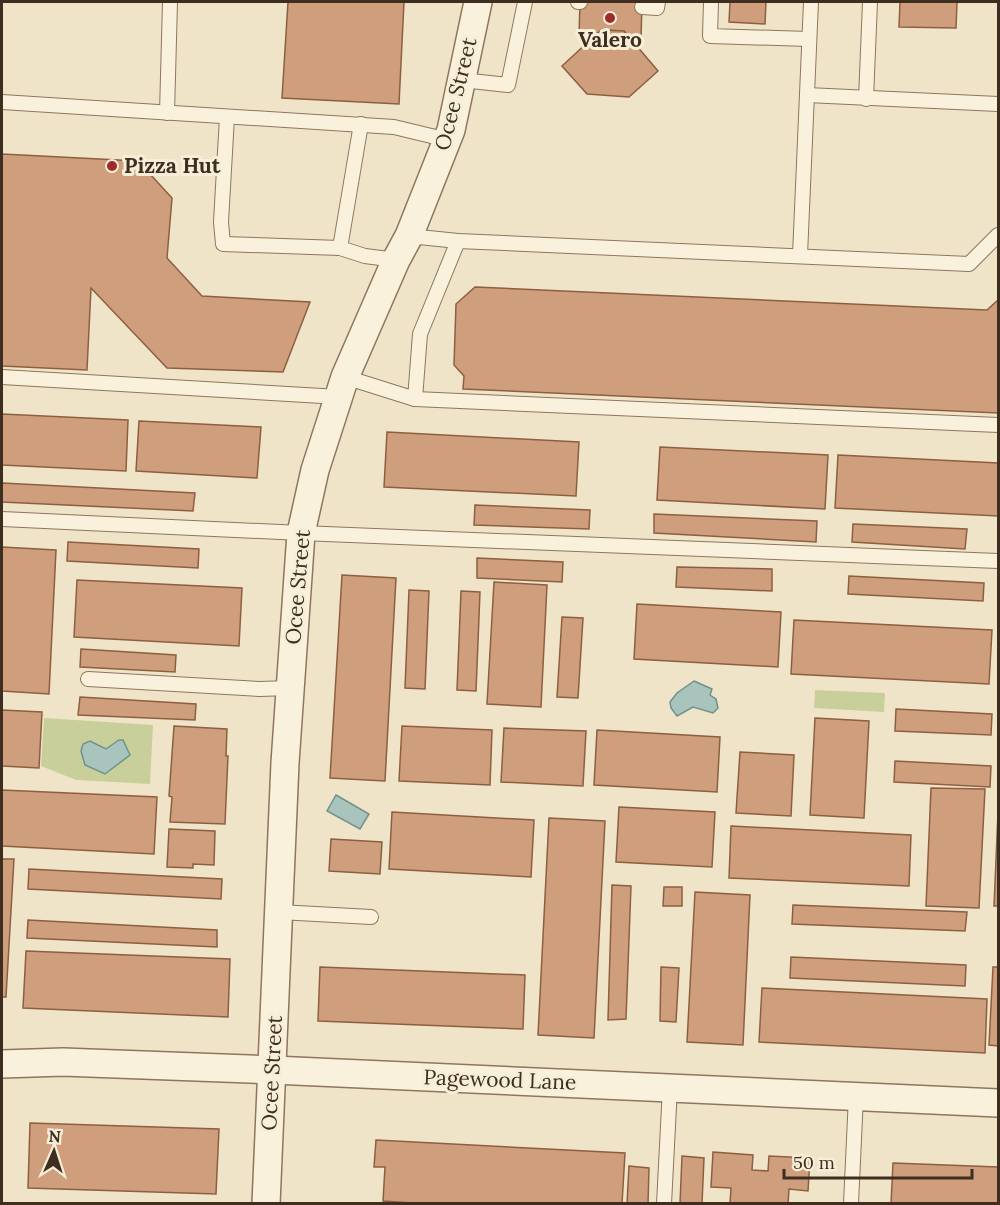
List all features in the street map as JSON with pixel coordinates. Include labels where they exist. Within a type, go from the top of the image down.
[{"type":"street","name":"Ocee Street","points":[[266,1203],[285,763],[301,533],[315,470],[342,387],[396,260],[409,236],[448,140],[478,2]]},
{"type":"street","name":"Pagewood Lane","points":[[2,1064],[63,1062],[273,1070],[999,1103]]},
{"type":"lane","points":[[167,113],[170,2]]},
{"type":"lane","points":[[462,80],[508,85],[525,2]]},
{"type":"lane","points":[[642,7],[657,8],[658,2]]},
{"type":"lane","points":[[711,2],[710,36],[809,39]]},
{"type":"lane","points":[[800,255],[811,2]]},
{"type":"lane","points":[[866,99],[870,2]]},
{"type":"lane","points":[[807,95],[999,104]]},
{"type":"lane","points":[[2,102],[361,124],[394,127],[448,140]]},
{"type":"lane","points":[[227,117],[221,222],[223,244],[340,248],[365,256],[396,260]]},
{"type":"lane","points":[[340,248],[361,124]]},
{"type":"lane","points":[[409,236],[458,241],[969,264],[999,235]]},
{"type":"lane","points":[[415,399],[420,334],[458,241]]},
{"type":"lane","points":[[2,377],[342,387],[415,399],[999,425]]},
{"type":"lane","points":[[2,519],[999,561]]},
{"type":"lane","points":[[88,679],[290,688]]},
{"type":"lane","points":[[279,912],[370,917]]},
{"type":"lane","points":[[664,1203],[670,1087]]},
{"type":"lane","points":[[851,1203],[856,1096]]},
{"type":"green space","points":[[815,690],[885,693],[884,712],[814,708]]},
{"type":"green space","points":[[44,718],[153,725],[150,784],[76,780],[41,766]]},
{"type":"water","points":[[694,681],[712,689],[710,695],[716,699],[718,708],[713,713],[693,707],[677,716],[670,702],[677,693]]},
{"type":"water","points":[[119,740],[123,740],[130,755],[105,774],[85,765],[81,751],[83,744],[90,741],[106,749]]},
{"type":"water","points":[[336,795],[369,814],[360,829],[327,811]]},
{"type":"building","points":[[288,2],[404,2],[399,104],[282,98]]},
{"type":"building","name":"Valero","points":[[580,2],[642,2],[641,39],[634,44],[624,31],[601,30],[586,44],[579,36]]},
{"type":"building","points":[[730,2],[766,2],[765,24],[729,22]]},
{"type":"building","points":[[900,2],[957,2],[956,28],[899,27]]},
{"type":"building","points":[[601,30],[624,31],[658,71],[629,97],[587,94],[562,66]]},
{"type":"building","points":[[2,154],[138,161],[172,198],[167,258],[202,296],[310,302],[283,372],[167,368],[91,288],[87,370],[2,366]]},
{"type":"building","points":[[475,287],[987,310],[998,300],[998,413],[463,389],[464,376],[454,365],[456,304]]},
{"type":"building","points":[[2,414],[128,420],[126,471],[2,465]]},
{"type":"building","points":[[139,421],[261,427],[257,478],[136,471]]},
{"type":"building","points":[[387,432],[579,442],[576,496],[384,487]]},
{"type":"building","points":[[660,447],[828,455],[825,509],[657,500]]},
{"type":"building","points":[[838,455],[998,463],[998,516],[835,508]]},
{"type":"building","points":[[2,483],[195,493],[193,511],[2,502]]},
{"type":"building","points":[[475,505],[590,510],[589,529],[474,525]]},
{"type":"building","points":[[654,514],[817,521],[816,542],[654,533]]},
{"type":"building","points":[[853,524],[967,529],[965,549],[852,542]]},
{"type":"building","points":[[68,542],[199,549],[198,568],[67,561]]},
{"type":"building","points":[[2,547],[56,550],[49,694],[2,691]]},
{"type":"building","points":[[477,558],[563,562],[562,582],[477,578]]},
{"type":"building","points":[[677,567],[772,569],[772,591],[676,587]]},
{"type":"building","points":[[342,575],[396,578],[385,781],[330,778]]},
{"type":"building","points":[[849,576],[984,583],[983,601],[848,594]]},
{"type":"building","points":[[77,580],[242,588],[239,646],[74,637]]},
{"type":"building","points":[[494,582],[547,585],[541,707],[487,704]]},
{"type":"building","points":[[409,590],[429,591],[425,689],[405,688]]},
{"type":"building","points":[[461,591],[480,592],[476,691],[457,690]]},
{"type":"building","points":[[637,604],[781,612],[778,667],[634,659]]},
{"type":"building","points":[[562,617],[583,618],[578,698],[557,697]]},
{"type":"building","points":[[794,620],[992,630],[989,684],[791,674]]},
{"type":"building","points":[[81,649],[176,655],[175,672],[80,667]]},
{"type":"building","points":[[80,697],[196,704],[195,720],[78,715]]},
{"type":"building","points":[[896,709],[992,714],[991,735],[895,731]]},
{"type":"building","points":[[2,710],[42,712],[39,768],[2,766]]},
{"type":"building","points":[[815,718],[869,721],[864,818],[810,815]]},
{"type":"building","points":[[174,726],[227,729],[225,824],[170,822],[172,797],[169,796]]},
{"type":"building","points":[[402,726],[492,730],[490,785],[399,781]]},
{"type":"building","points":[[504,728],[586,731],[583,786],[501,782]]},
{"type":"building","points":[[597,730],[720,737],[717,792],[594,785]]},
{"type":"building","points":[[740,752],[794,755],[791,816],[736,813]]},
{"type":"building","points":[[895,761],[991,766],[990,787],[894,782]]},
{"type":"building","points":[[931,788],[985,789],[979,908],[926,906]]},
{"type":"building","points":[[2,790],[157,797],[154,854],[2,846]]},
{"type":"building","points":[[619,807],[715,812],[712,867],[616,862]]},
{"type":"building","points":[[392,812],[534,820],[531,877],[389,869]]},
{"type":"building","points":[[998,813],[998,906],[994,906]]},
{"type":"building","points":[[549,818],[605,821],[594,1038],[538,1035]]},
{"type":"building","points":[[731,826],[911,835],[909,886],[729,878]]},
{"type":"building","points":[[169,829],[215,831],[214,865],[193,864],[193,868],[167,867]]},
{"type":"building","points":[[331,839],[382,842],[380,874],[329,871]]},
{"type":"building","points":[[2,859],[14,859],[6,997],[2,997]]},
{"type":"building","points":[[29,869],[222,879],[221,899],[28,889]]},
{"type":"building","points":[[612,885],[631,886],[626,1019],[608,1020]]},
{"type":"building","points":[[664,887],[682,887],[682,906],[663,906]]},
{"type":"building","points":[[695,892],[750,895],[743,1045],[687,1042]]},
{"type":"building","points":[[793,905],[967,912],[965,931],[792,924]]},
{"type":"building","points":[[28,920],[217,930],[217,947],[27,938]]},
{"type":"building","points":[[26,951],[230,959],[228,1017],[23,1008]]},
{"type":"building","points":[[791,957],[966,965],[965,986],[790,978]]},
{"type":"building","points":[[320,967],[525,975],[523,1029],[318,1021]]},
{"type":"building","points":[[661,967],[679,968],[676,1022],[660,1021]]},
{"type":"building","points":[[993,967],[998,967],[998,1046],[989,1045]]},
{"type":"building","points":[[762,988],[987,999],[985,1053],[759,1042]]},
{"type":"building","points":[[30,1123],[219,1129],[216,1194],[28,1188]]},
{"type":"building","points":[[376,1140],[625,1153],[622,1204],[427,1204],[383,1201],[385,1167],[374,1167]]},
{"type":"building","points":[[713,1152],[753,1155],[752,1170],[768,1171],[769,1156],[810,1158],[808,1191],[789,1189],[788,1204],[730,1204],[731,1188],[711,1187]]},
{"type":"building","points":[[682,1156],[704,1158],[702,1204],[680,1204]]},
{"type":"building","points":[[893,1163],[998,1167],[998,1204],[891,1204]]},
{"type":"building","points":[[629,1166],[649,1168],[648,1204],[627,1204]]},
{"type":"place","name":"Valero","points":[[610,18]]},
{"type":"place","name":"Pizza Hut","points":[[112,166]]}]
